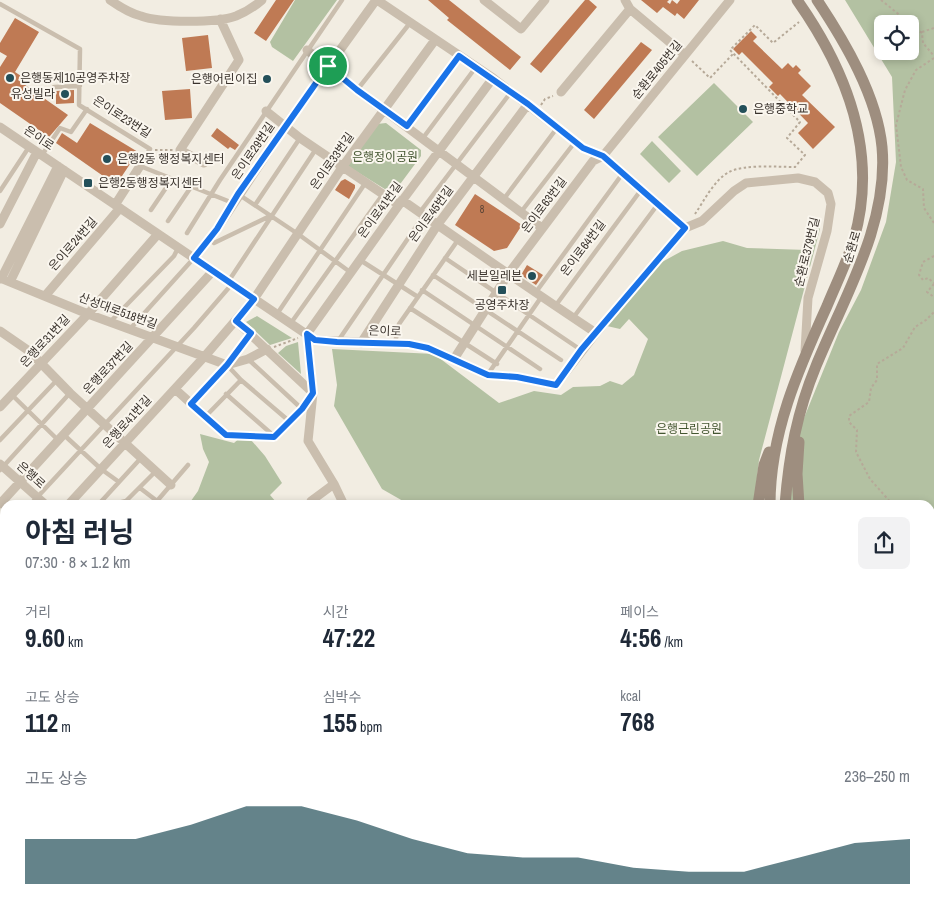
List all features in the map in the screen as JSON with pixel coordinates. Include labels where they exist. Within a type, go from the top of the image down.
[{"type":"main road","name":"순환로","points":[[770,500],[773,455],[780,424],[804,357],[854,239],[859,216],[863,164],[860,138],[852,104],[829,52],[808,15],[797,0]]},
{"type":"main road","name":"순환로","points":[[785,500],[789,458],[806,394],[816,365],[856,280],[877,205],[883,163],[874,107],[845,43],[817,0]]},
{"type":"main road","points":[[800,500],[797,456],[806,394]]},
{"type":"main road","points":[[759,500],[764,465],[780,424]]},
{"type":"street","points":[[110,0],[122,9],[142,17],[160,20],[235,17],[253,8],[262,0]]},
{"type":"street","points":[[376,0],[492,78],[583,148],[603,156],[685,228],[581,350],[556,385],[517,377],[488,375]]},
{"type":"street","name":"은이로29번길","points":[[194,258],[376,0]]},
{"type":"street","points":[[484,0],[521,29],[544,0]]},
{"type":"street","points":[[625,0],[630,9],[685,55]]},
{"type":"street","name":"순환로405번길","points":[[603,156],[730,0]]},
{"type":"street","points":[[561,92],[630,9]]},
{"type":"street","points":[[204,164],[180,150],[239,60],[220,19]]},
{"type":"street","name":"은이로33번길","points":[[254,299],[343,166],[434,40]]},
{"type":"street","points":[[307,50],[357,90],[424,138],[542,228]]},
{"type":"street","name":"은이로41번길","points":[[307,334],[400,202],[440,151],[492,78]]},
{"type":"street","name":"은이로45번길","points":[[361,343],[397,284],[438,224],[528,104]]},
{"type":"street","points":[[266,111],[300,138],[383,194],[438,224],[539,295],[596,332]]},
{"type":"street","name":"은이로","points":[[0,127],[158,234],[176,252],[194,258],[315,340],[395,344],[428,348],[488,375]]},
{"type":"street","points":[[0,224],[36,151]]},
{"type":"street","name":"은이로63번길","points":[[454,359],[509,273],[542,228],[593,161],[603,156]]},
{"type":"street","name":"은이로23번길","points":[[117,206],[140,166]]},
{"type":"street","points":[[4,280],[61,168]]},
{"type":"street","name":"순환로379번길","points":[[685,228],[702,221],[734,191],[746,183],[798,178],[815,182],[828,193],[831,204],[827,231],[808,298],[804,357]]},
{"type":"street","name":"은이로24번길","points":[[44,296],[117,206]]},
{"type":"street","points":[[88,314],[158,234]]},
{"type":"street","name":"은행로37번길","points":[[4,500],[213,271]]},
{"type":"street","name":"산성대로518번길","points":[[4,280],[88,314],[227,365]]},
{"type":"street","points":[[205,356],[254,299]]},
{"type":"street","name":"은행로31번길","points":[[0,407],[88,314]]},
{"type":"street","points":[[236,321],[313,393]]},
{"type":"street","points":[[0,331],[29,351],[40,365],[171,485]]},
{"type":"street","points":[[307,334],[313,393],[308,441],[342,500]]},
{"type":"street","points":[[227,365],[248,359],[267,349]]},
{"type":"street","name":"은행로41번길","points":[[73,500],[205,356]]},
{"type":"street","points":[[175,389],[226,435],[274,437],[302,409],[313,393]]},
{"type":"street","name":"은행로","points":[[1,467],[40,500]]},
{"type":"street","points":[[312,500],[334,484]]},
{"type":"lane","points":[[187,233],[210,194],[342,0]]},
{"type":"lane","name":"은이로23번길","points":[[0,4],[80,49],[79,104],[150,150],[140,166]]},
{"type":"lane","points":[[357,90],[410,22]]},
{"type":"lane","points":[[407,126],[459,56]]},
{"type":"lane","points":[[424,138],[476,67]]},
{"type":"lane","points":[[54,87],[80,86]]},
{"type":"lane","points":[[337,342],[456,163],[511,92]]},
{"type":"lane","points":[[0,190],[60,128],[71,132],[87,109]]},
{"type":"lane","points":[[503,200],[558,127]]},
{"type":"lane","points":[[255,206],[300,138]]},
{"type":"lane","name":"은이로63번길","points":[[521,212],[575,141]]},
{"type":"lane","points":[[34,500],[230,283],[271,216],[316,149]]},
{"type":"lane","points":[[140,166],[233,203]]},
{"type":"lane","points":[[488,375],[508,347],[539,295],[623,173]]},
{"type":"lane","points":[[151,210],[172,179]]},
{"type":"lane","points":[[277,314],[366,182]]},
{"type":"lane","points":[[168,221],[191,187]]},
{"type":"lane","name":"은이로64번길","points":[[556,305],[642,189]]},
{"type":"lane","name":"은이로29번길","points":[[238,194],[350,272]]},
{"type":"lane","points":[[290,323],[336,262],[383,194]]},
{"type":"lane","points":[[573,318],[658,203]]},
{"type":"lane","points":[[209,239],[214,243],[271,216]]},
{"type":"lane","points":[[395,344],[400,324],[459,239]]},
{"type":"lane","points":[[110,322],[176,252]]},
{"type":"lane","points":[[130,329],[194,258]]},
{"type":"lane","points":[[445,258],[581,350]]},
{"type":"lane","points":[[359,260],[418,297]]},
{"type":"lane","points":[[433,275],[561,360]]},
{"type":"lane","points":[[422,290],[540,369]]},
{"type":"lane","points":[[410,308],[497,364]]},
{"type":"lane","points":[[191,404],[227,365],[251,333]]},
{"type":"lane","points":[[248,359],[302,409]]},
{"type":"lane","name":"산성대로518번길","points":[[227,365],[241,380],[290,422]]},
{"type":"lane","points":[[0,440],[57,380]]},
{"type":"lane","points":[[205,417],[241,380]]},
{"type":"lane","points":[[1,467],[70,393]]},
{"type":"lane","points":[[226,394],[274,437]]},
{"type":"lane","points":[[12,395],[43,424],[80,450],[101,470],[119,482]]},
{"type":"lane","points":[[103,500],[142,457]]},
{"type":"lane","points":[[158,500],[188,465]]},
{"type":"lane","points":[[127,500],[156,471]]},
{"type":"lane","points":[[140,488],[156,500]]},
{"type":"path","points":[[882,0],[922,33],[923,43],[934,57],[916,70],[905,90],[902,109],[896,125],[901,168],[907,180],[923,189],[924,208],[934,224]]},
{"type":"path","points":[[685,228],[711,190],[728,172],[749,168],[794,167],[805,155],[786,138],[800,122],[730,50],[755,25],[773,43],[808,15]]},
{"type":"path","points":[[922,33],[934,28]]},
{"type":"path","points":[[697,66],[710,78],[733,54]]},
{"type":"path","points":[[150,150],[180,150]]},
{"type":"path","points":[[934,256],[923,262],[919,275],[923,280],[928,278],[934,283],[927,292],[934,297]]},
{"type":"path","points":[[889,500],[870,479],[856,452],[857,430],[849,422],[849,416],[869,402],[871,388],[877,380],[877,364],[903,348],[914,327],[926,320],[934,312]]},
{"type":"path","points":[[267,349],[307,334]]},
{"type":"green space","points":[[295,0],[337,0],[293,61],[272,47],[270,42]]},
{"type":"green space","points":[[845,0],[934,0],[934,500],[785,500],[784,467],[839,332],[861,290],[886,222],[896,162],[892,77],[882,60],[919,60],[919,15],[874,15],[874,48]]},
{"type":"green space","points":[[714,83],[753,122],[697,176],[658,137]]},
{"type":"green space","name":"은행정이공원","points":[[386,123],[421,150],[421,156],[395,191],[388,191],[346,165],[377,124]]},
{"type":"green space","points":[[652,141],[681,171],[669,183],[640,154]]},
{"type":"green space","name":"은행근린공원","points":[[814,217],[820,229],[759,460],[755,500],[401,500],[382,489],[334,406],[337,385],[332,349],[434,354],[499,403],[534,391],[561,395],[573,387],[600,386],[610,381],[622,385],[634,375],[648,339],[629,319],[620,329],[607,326],[651,272],[662,262],[682,251],[723,241],[747,248],[807,250],[812,240]]},
{"type":"green space","points":[[257,316],[292,338],[270,345],[246,322]]},
{"type":"green space","points":[[298,342],[301,374],[278,353],[286,346]]},
{"type":"green space","points":[[245,433],[265,456],[282,483],[270,495],[274,500],[192,500],[198,491],[209,462],[203,449],[200,434],[234,443]]},
{"type":"building","points":[[276,0],[294,0],[266,41],[254,33]]},
{"type":"building","points":[[428,0],[449,0],[521,57],[510,70],[447,20],[449,18]]},
{"type":"building","points":[[585,0],[589,0],[597,7],[541,73],[530,64]]},
{"type":"building","points":[[641,0],[669,0],[667,2],[670,4],[672,0],[677,4],[680,0],[699,0],[684,19],[677,13],[675,16],[663,7],[657,13]]},
{"type":"building","name":"은행동제10공영주차장","points":[[15,18],[39,32],[15,72],[21,76],[18,80],[68,115],[49,137],[0,103],[0,67],[7,56],[0,52],[0,43]]},
{"type":"building","points":[[751,31],[757,37],[753,41],[782,69],[788,63],[793,68],[796,65],[801,70],[798,73],[811,86],[802,95],[835,127],[813,149],[798,133],[808,123],[780,94],[778,96],[769,87],[773,83],[742,52],[739,55],[733,49]]},
{"type":"building","points":[[208,35],[212,68],[186,71],[182,38]]},
{"type":"building","points":[[641,42],[652,50],[594,119],[584,110]]},
{"type":"building","points":[[190,89],[192,118],[165,120],[162,91]]},
{"type":"building","name":"유성빌라","points":[[74,90],[74,103],[56,104],[56,91]]},
{"type":"building","name":"은행2동 행정복지센터","points":[[90,123],[138,152],[116,185],[56,143],[62,133],[77,143]]},
{"type":"building","points":[[217,128],[239,145],[235,150],[230,147],[228,149],[211,136]]},
{"type":"building","points":[[345,179],[355,185],[349,199],[335,190],[341,181]]},
{"type":"building","points":[[475,194],[522,225],[507,248],[494,251],[455,225]]},
{"type":"building","name":"세븐일레븐","points":[[527,265],[543,275],[536,285],[521,275]]},
{"type":"place","name":"은행동제10공영주차장","points":[[10,78]]},
{"type":"place","name":"은행어린이집","points":[[267,79]]},
{"type":"place","name":"유성빌라","points":[[65,94]]},
{"type":"place","name":"은행중학교","points":[[743,109]]},
{"type":"place","name":"은행2동 행정복지센터","points":[[107,159]]},
{"type":"place","name":"은행2동행정복지센터","points":[[88,183]]},
{"type":"place","name":"세븐일레븐","points":[[532,276]]},
{"type":"place","name":"공영주차장","points":[[502,290]]},
{"type":"route","points":[[459,56],[528,104],[583,148],[603,156],[685,228],[581,350],[556,385],[517,377],[488,375],[428,348],[409,344],[315,340],[307,334],[313,393],[302,409],[274,437],[226,435],[191,404],[227,365],[251,333],[236,321],[254,299],[194,258],[217,229],[238,194],[264,160],[286,125],[328,66],[357,90],[407,126],[459,56]]}]
